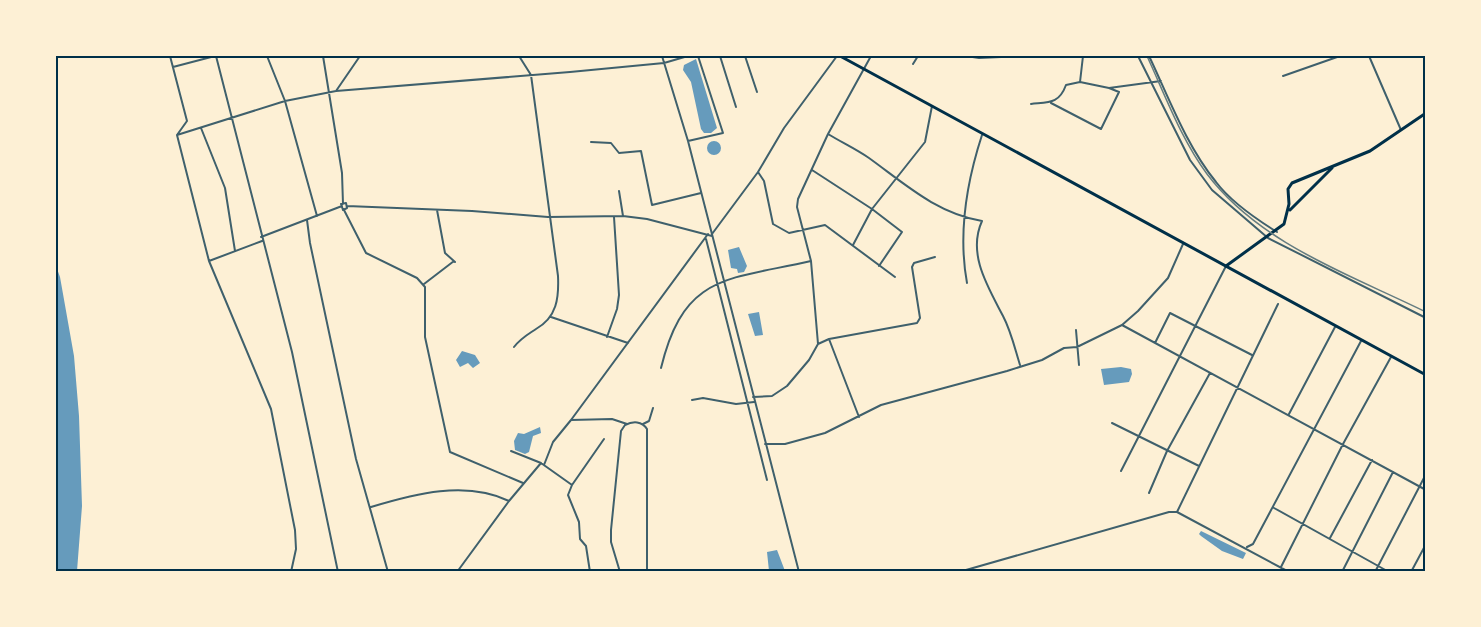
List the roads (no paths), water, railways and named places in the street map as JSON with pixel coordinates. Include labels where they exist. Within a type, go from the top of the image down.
[{"type":"main road","points":[[838,56],[1425,375]]},
{"type":"main road","points":[[1226,266],[1277,232],[1287,220],[1287,193],[1290,186],[1370,152],[1425,113]]},
{"type":"main road","points":[[1288,211],[1333,168]]},
{"type":"street","points":[[170,56],[186,121],[177,135],[209,261],[271,409],[295,530],[296,549],[291,572]]},
{"type":"street","points":[[173,67],[216,56],[234,118],[262,239],[292,352],[338,572]]},
{"type":"street","points":[[267,56],[285,101],[317,216]]},
{"type":"street","points":[[323,56],[342,173],[344,206],[366,253],[424,284]]},
{"type":"street","points":[[336,91],[360,56]]},
{"type":"street","points":[[514,347],[521,338],[546,323],[559,302],[558,276],[548,217],[531,75],[519,56]]},
{"type":"street","points":[[662,56],[688,141],[799,572]]},
{"type":"street","points":[[177,135],[285,101],[336,91],[664,63],[688,56]]},
{"type":"street","points":[[688,141],[723,133],[698,56]]},
{"type":"street","points":[[720,56],[736,107]]},
{"type":"street","points":[[745,56],[757,92]]},
{"type":"street","points":[[457,572],[508,501],[543,464],[553,442],[705,238],[711,235],[758,172],[784,128],[838,56]]},
{"type":"street","points":[[818,344],[811,261],[797,207],[811,169],[828,134],[871,56]]},
{"type":"street","points":[[913,64],[918,56]]},
{"type":"street","points":[[966,56],[979,58],[1026,56]]},
{"type":"street","points":[[1080,82],[1083,56]]},
{"type":"street","points":[[1138,56],[1190,160],[1212,190],[1268,238],[1425,318]]},
{"type":"street","points":[[1149,56],[1193,149],[1215,182],[1250,213],[1277,232]]},
{"type":"street","points":[[1283,76],[1340,56]]},
{"type":"street","points":[[1369,56],[1401,131]]},
{"type":"street","points":[[1109,88],[1161,81]]},
{"type":"street","points":[[1032,104],[1051,103],[1061,97],[1066,85],[1080,82],[1119,92],[1101,129],[1051,103]]},
{"type":"street","points":[[853,245],[872,209],[925,142],[932,106]]},
{"type":"street","points":[[201,128],[225,188],[236,251]]},
{"type":"street","points":[[828,134],[867,156],[934,205],[965,218],[982,221],[976,241],[981,270],[1004,317],[1020,365]]},
{"type":"street","points":[[967,283],[962,251],[965,218],[976,154],[982,135]]},
{"type":"street","points":[[591,142],[611,143],[619,153],[641,151],[652,205],[701,193]]},
{"type":"street","points":[[811,169],[872,209],[902,232],[879,266]]},
{"type":"street","points":[[758,172],[764,181],[773,224],[789,233],[825,225],[896,277]]},
{"type":"street","points":[[619,191],[623,216]]},
{"type":"street","points":[[209,261],[344,206],[548,217],[623,216],[647,219],[711,235]]},
{"type":"street","points":[[424,284],[454,261],[445,253],[436,210]]},
{"type":"street","points":[[608,337],[619,295],[614,217]]},
{"type":"street","points":[[307,220],[352,441],[388,572]]},
{"type":"street","points":[[705,238],[715,284],[740,366],[747,403],[768,480]]},
{"type":"street","points":[[765,444],[775,445],[800,441],[825,433],[881,405],[1007,371],[1020,365],[1042,360],[1064,348],[1077,347],[1122,325],[1168,278],[1184,242]]},
{"type":"street","points":[[753,397],[772,396],[787,386],[809,360],[818,344],[828,339],[918,323],[920,318],[912,267],[914,263],[935,257]]},
{"type":"street","points":[[661,368],[668,338],[676,322],[699,292],[723,281],[811,261]]},
{"type":"street","points":[[1121,471],[1226,266]]},
{"type":"street","points":[[424,284],[425,337],[447,448],[450,452],[523,483]]},
{"type":"street","points":[[1177,512],[1278,304]]},
{"type":"street","points":[[1155,344],[1170,313],[1252,355]]},
{"type":"street","points":[[550,317],[628,343]]},
{"type":"street","points":[[1122,325],[1425,489]]},
{"type":"street","points":[[1288,415],[1335,327]]},
{"type":"street","points":[[1076,330],[1079,365]]},
{"type":"street","points":[[828,339],[859,417]]},
{"type":"street","points":[[1244,547],[1253,544],[1362,340]]},
{"type":"street","points":[[1281,567],[1343,444],[1392,356]]},
{"type":"street","points":[[1149,493],[1167,451],[1209,373]]},
{"type":"street","points":[[692,400],[703,398],[736,404],[755,402]]},
{"type":"street","points":[[571,420],[612,419],[643,424],[649,421],[653,408]]},
{"type":"street","points":[[620,572],[611,542],[611,530],[621,431],[627,423]]},
{"type":"street","points":[[1112,423],[1199,466]]},
{"type":"street","points":[[643,424],[647,429],[647,572]]},
{"type":"street","points":[[590,572],[586,546],[580,539],[577,514],[569,498],[572,485],[604,439]]},
{"type":"street","points":[[511,451],[543,464],[572,485]]},
{"type":"street","points":[[1330,538],[1372,460]]},
{"type":"street","points":[[1342,572],[1393,472]]},
{"type":"street","points":[[1375,572],[1425,474]]},
{"type":"street","points":[[371,507],[436,492],[468,490],[491,494],[508,501]]},
{"type":"street","points":[[1273,507],[1389,572]]},
{"type":"street","points":[[959,572],[1134,520],[1177,512],[1289,572]]},
{"type":"street","points":[[1411,572],[1425,544]]},
{"type":"water","points":[[696,59],[717,128],[711,133],[704,133],[701,129],[691,82],[683,70],[684,65]]},
{"type":"water","points":[[711,141],[717,141],[721,148],[717,155],[711,155],[707,151],[707,145]]},
{"type":"water","points":[[739,247],[747,266],[744,272],[738,273],[737,269],[731,268],[728,250]]},
{"type":"water","points":[[56,266],[74,356],[79,416],[82,506],[77,571],[56,571]]},
{"type":"water","points":[[759,312],[763,335],[755,336],[748,314]]},
{"type":"water","points":[[462,351],[475,355],[480,363],[473,368],[468,363],[460,367],[456,360]]},
{"type":"water","points":[[1121,367],[1131,369],[1129,382],[1104,385],[1101,369]]},
{"type":"water","points":[[540,427],[541,433],[533,436],[529,452],[525,454],[515,450],[514,441],[518,433],[524,434]]},
{"type":"water","points":[[1201,531],[1246,553],[1243,559],[1222,551],[1201,536],[1199,534]]},
{"type":"water","points":[[777,550],[785,571],[769,571],[767,552]]},
{"type":"railway","points":[[1147,56],[1189,146],[1207,174],[1228,198],[1253,220],[1308,255],[1426,312]]}]
